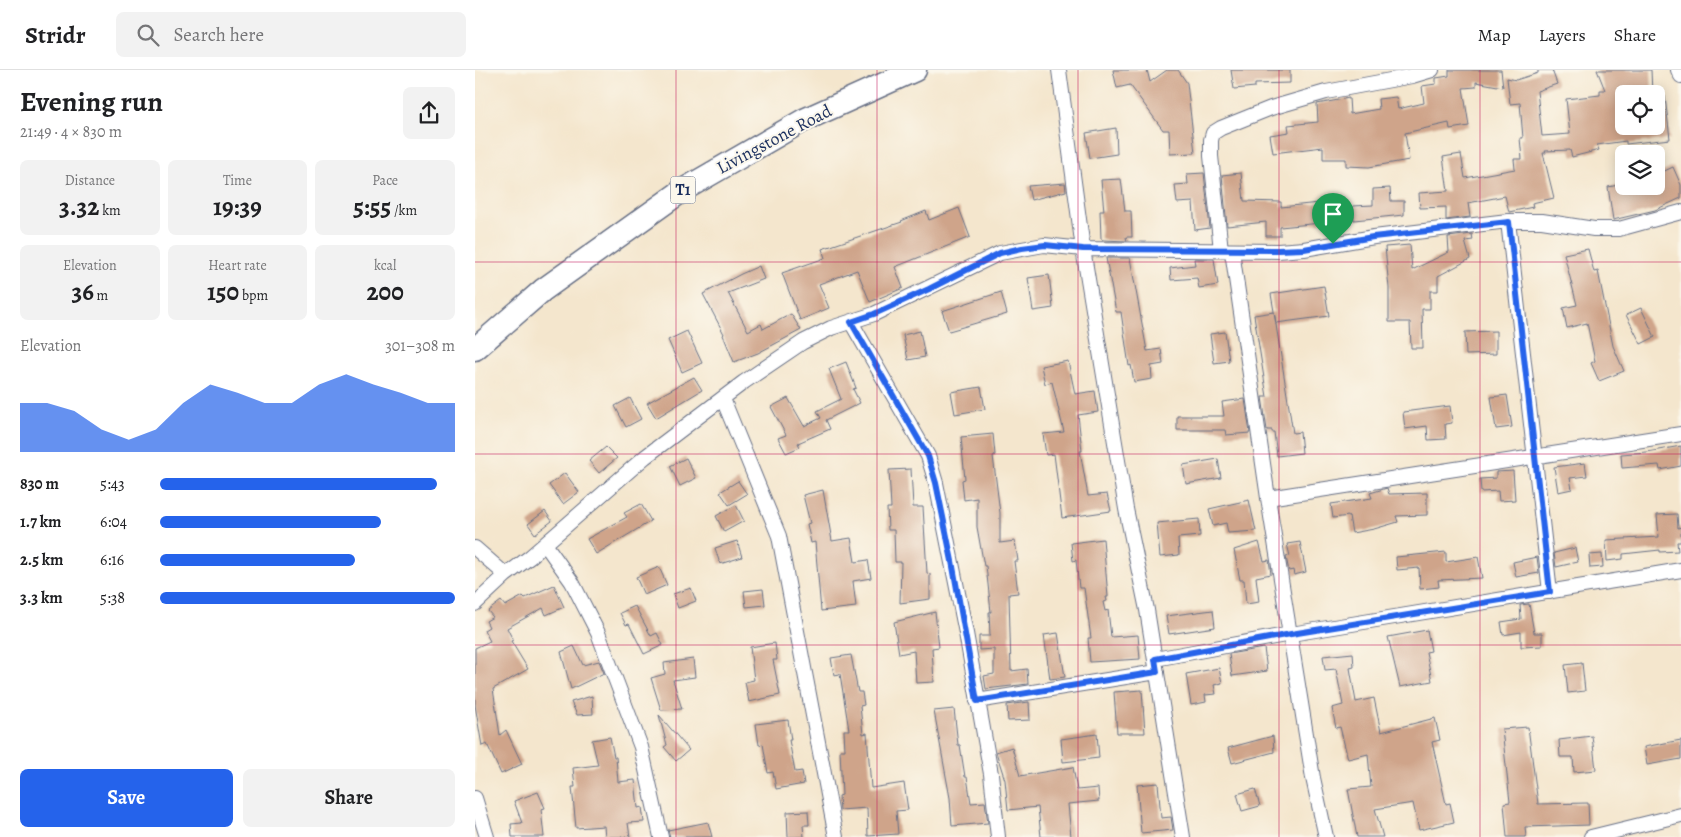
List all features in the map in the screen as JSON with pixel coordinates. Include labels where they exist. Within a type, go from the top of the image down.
[{"type":"highway","name":"Livingstone Road","points":[[475,349],[543,290],[683,190],[804,120],[915,70]]},
{"type":"street","points":[[1059,70],[1083,249],[1126,509],[1147,610],[1183,837]]},
{"type":"street","points":[[1326,837],[1313,778],[1291,634],[1226,250],[1211,156],[1211,140],[1213,133],[1221,128],[1271,108],[1325,92],[1412,76],[1432,70]]},
{"type":"street","points":[[1678,70],[1681,76]]},
{"type":"street","points":[[475,604],[506,575],[545,544],[645,456],[744,382],[803,342],[831,328],[874,314],[1000,253],[1045,245],[1083,249],[1304,249],[1373,237],[1509,222],[1542,221],[1594,229],[1619,229],[1681,212]]},
{"type":"street","points":[[1509,222],[1550,592]]},
{"type":"street","points":[[851,322],[928,456],[936,483],[991,774],[997,837]]},
{"type":"street","points":[[723,399],[779,536],[836,837]]},
{"type":"street","points":[[1268,498],[1681,434]]},
{"type":"street","points":[[545,544],[572,582],[598,633],[641,747],[661,837]]},
{"type":"street","points":[[475,548],[506,575]]},
{"type":"street","points":[[977,701],[1156,665],[1291,634],[1681,570]]},
{"type":"street","points":[[475,798],[478,816],[487,837]]},
{"type":"street","points":[[1591,837],[1681,815]]},
{"type":"building","points":[[1113,70],[1147,70],[1150,82],[1167,70],[1178,70],[1187,83],[1195,153],[1170,154],[1169,130],[1163,130],[1130,85],[1117,88]]},
{"type":"building","points":[[1231,70],[1290,70],[1290,83],[1255,84],[1255,87],[1234,89]]},
{"type":"building","points":[[1449,70],[1501,70],[1503,87],[1476,82],[1476,87],[1463,88],[1469,126],[1450,129],[1449,123],[1405,133],[1409,160],[1369,167],[1346,166],[1346,159],[1323,159],[1323,147],[1273,153],[1270,135],[1289,132],[1288,125],[1318,122],[1317,104],[1349,98],[1350,114],[1379,109],[1378,99],[1396,97],[1398,109],[1424,103],[1422,86],[1436,84],[1436,78],[1449,76]]},
{"type":"building","points":[[1538,70],[1552,70],[1557,84],[1537,91],[1542,136],[1570,134],[1566,99],[1600,95],[1600,90],[1605,90],[1597,70],[1651,70],[1652,85],[1615,85],[1615,135],[1665,135],[1665,96],[1670,139],[1626,144],[1626,141],[1597,145],[1599,150],[1572,157],[1570,150],[1545,151],[1546,153],[1543,153],[1554,198],[1532,203],[1533,207],[1509,212],[1505,196],[1468,203],[1470,217],[1446,220],[1446,207],[1420,208],[1419,193],[1448,191],[1443,157],[1461,154],[1465,178],[1515,169],[1514,159],[1522,159],[1520,138],[1523,138],[1520,103],[1510,104],[1507,78],[1516,80],[1538,73]]},
{"type":"building","points":[[1116,128],[1117,154],[1090,158],[1086,133]]},
{"type":"building","points":[[1673,167],[1681,185],[1681,198],[1655,210],[1613,220],[1608,187],[1615,186],[1615,195],[1665,195],[1665,171]]},
{"type":"building","points":[[1204,173],[1210,228],[1195,230],[1193,202],[1177,203],[1175,185],[1188,184],[1187,174]]},
{"type":"building","points":[[1241,173],[1244,201],[1281,202],[1281,207],[1319,203],[1321,223],[1280,227],[1280,236],[1266,236],[1266,222],[1227,226],[1222,175]]},
{"type":"building","points":[[1121,179],[1125,211],[1131,211],[1132,237],[1126,237],[1127,241],[1103,240],[1101,239],[1100,211],[1104,211],[1101,180]]},
{"type":"building","points":[[1065,183],[1066,191],[1031,200],[1028,186]]},
{"type":"building","points":[[1390,188],[1391,201],[1404,201],[1404,215],[1354,220],[1353,206],[1373,205],[1373,189]]},
{"type":"building","points":[[959,208],[970,237],[895,267],[903,288],[870,302],[857,270],[819,284],[829,308],[800,320],[782,273],[825,258],[822,249],[902,222],[926,211],[929,220]]},
{"type":"building","points":[[1472,234],[1473,240],[1465,241],[1470,259],[1438,276],[1438,291],[1430,291],[1430,309],[1422,309],[1423,348],[1411,348],[1410,322],[1389,322],[1389,288],[1385,247],[1410,245],[1412,270],[1449,252],[1448,237]]},
{"type":"building","points":[[1588,249],[1594,272],[1598,271],[1613,346],[1624,371],[1599,381],[1591,363],[1595,361],[1587,323],[1567,328],[1563,308],[1577,305],[1564,254]]},
{"type":"building","points":[[1106,258],[1130,258],[1147,351],[1161,349],[1163,364],[1151,366],[1152,379],[1134,382],[1131,365],[1129,366],[1121,312],[1116,312]]},
{"type":"building","points":[[1194,259],[1214,259],[1218,285],[1199,288],[1197,278],[1171,280],[1170,268],[1195,265]]},
{"type":"building","points":[[759,266],[764,279],[728,293],[748,331],[761,324],[763,329],[791,314],[801,330],[758,353],[734,362],[724,334],[703,294]]},
{"type":"building","points":[[1049,275],[1053,308],[1033,311],[1028,278]]},
{"type":"building","points":[[1324,286],[1329,316],[1276,323],[1271,294]]},
{"type":"building","points":[[1001,292],[1007,314],[949,331],[942,311]]},
{"type":"building","points":[[1641,308],[1655,337],[1641,344],[1626,315]]},
{"type":"building","points":[[1274,312],[1293,433],[1300,432],[1302,453],[1277,456],[1274,432],[1267,430],[1262,397],[1267,397],[1254,315]]},
{"type":"building","points":[[687,331],[702,363],[682,372],[668,340]]},
{"type":"building","points":[[920,331],[925,357],[908,360],[903,335]]},
{"type":"building","points":[[1496,331],[1496,354],[1466,355],[1465,332]]},
{"type":"building","points":[[1225,332],[1229,361],[1214,363],[1210,334]]},
{"type":"building","points":[[1068,361],[1075,394],[1095,391],[1098,412],[1078,415],[1082,451],[1080,451],[1088,496],[1107,494],[1111,511],[1062,518],[1054,454],[1046,455],[1043,434],[1064,432],[1052,382],[1045,384],[1041,366]]},
{"type":"building","points":[[846,362],[856,388],[853,389],[860,403],[826,420],[830,429],[798,443],[800,447],[786,453],[778,438],[786,435],[771,407],[788,398],[804,426],[821,418],[817,411],[841,399],[829,369]]},
{"type":"building","points":[[694,377],[702,390],[656,418],[647,403]]},
{"type":"building","points":[[981,387],[985,409],[955,414],[951,392]]},
{"type":"building","points":[[1507,395],[1512,427],[1496,429],[1491,397]]},
{"type":"building","points":[[630,398],[641,419],[626,427],[615,406]]},
{"type":"building","points":[[1245,399],[1250,433],[1226,435],[1225,430],[1177,430],[1177,416],[1224,416],[1222,402]]},
{"type":"building","points":[[1450,406],[1452,423],[1445,424],[1446,439],[1428,440],[1427,426],[1405,429],[1403,412]]},
{"type":"building","points":[[993,434],[995,455],[993,456],[1000,513],[1000,543],[1015,541],[1018,561],[1014,561],[1018,593],[1009,594],[1011,671],[1027,669],[1028,684],[986,689],[984,676],[994,674],[994,649],[979,650],[979,636],[990,636],[989,612],[991,612],[986,566],[984,566],[977,527],[977,498],[964,500],[962,480],[965,479],[961,437]]},
{"type":"building","points":[[1681,446],[1681,466],[1660,470],[1659,465],[1622,468],[1621,454]]},
{"type":"building","points":[[606,447],[617,458],[599,473],[589,461]]},
{"type":"building","points":[[686,458],[696,478],[680,486],[670,466]]},
{"type":"building","points":[[1218,459],[1221,478],[1186,484],[1183,465]]},
{"type":"building","points":[[1585,463],[1587,476],[1570,478],[1572,489],[1558,492],[1554,467]]},
{"type":"building","points":[[911,469],[913,507],[923,507],[927,573],[930,574],[930,599],[900,603],[901,562],[895,562],[894,530],[888,530],[887,508],[891,508],[889,470]]},
{"type":"building","points":[[1513,471],[1515,500],[1499,501],[1498,491],[1481,492],[1480,479],[1496,478],[1496,472]]},
{"type":"building","points":[[565,473],[579,492],[563,504],[549,485]]},
{"type":"building","points":[[738,481],[747,494],[729,505],[720,492]]},
{"type":"building","points":[[1387,488],[1389,494],[1427,493],[1427,515],[1396,516],[1398,522],[1352,533],[1349,516],[1333,518],[1331,504],[1372,498],[1370,493]]},
{"type":"building","points":[[823,490],[832,541],[851,538],[855,562],[868,560],[871,578],[853,581],[856,607],[821,611],[815,542],[811,543],[807,524],[810,523],[803,495]]},
{"type":"building","points":[[1249,500],[1256,531],[1228,533],[1226,523],[1213,526],[1209,509]]},
{"type":"building","points":[[641,504],[651,521],[596,554],[587,539],[627,517],[624,513]]},
{"type":"building","points":[[736,505],[744,521],[724,532],[716,516]]},
{"type":"building","points":[[545,511],[552,521],[535,534],[528,524]]},
{"type":"building","points":[[1677,514],[1678,528],[1681,527],[1681,542],[1677,542],[1678,551],[1660,552],[1660,550],[1623,554],[1623,559],[1607,561],[1606,540],[1659,537],[1657,515]]},
{"type":"building","points":[[1199,519],[1200,536],[1178,538],[1179,555],[1160,557],[1157,523]]},
{"type":"building","points":[[1103,539],[1108,597],[1106,597],[1107,601],[1103,602],[1105,611],[1108,610],[1111,637],[1138,635],[1140,659],[1090,662],[1088,638],[1091,638],[1084,588],[1079,588],[1076,560],[1073,561],[1071,543]]},
{"type":"building","points":[[737,541],[742,557],[720,564],[715,548]]},
{"type":"building","points":[[1259,542],[1264,561],[1269,560],[1271,574],[1256,577],[1259,602],[1246,604],[1244,580],[1240,580],[1234,550]]},
{"type":"building","points":[[1300,542],[1306,572],[1294,575],[1293,570],[1289,571],[1286,557],[1290,556],[1287,544]]},
{"type":"building","points":[[1575,548],[1578,562],[1556,567],[1554,553]]},
{"type":"building","points":[[1446,552],[1446,562],[1478,557],[1482,578],[1438,580],[1439,587],[1420,589],[1419,568],[1397,570],[1396,557]]},
{"type":"building","points":[[1602,554],[1603,567],[1590,568],[1589,555]]},
{"type":"building","points":[[1537,557],[1539,573],[1516,577],[1513,562]]},
{"type":"building","points":[[659,567],[667,585],[644,595],[636,577]]},
{"type":"building","points":[[554,585],[564,607],[546,615],[543,608],[507,628],[513,640],[511,641],[528,669],[493,689],[500,735],[506,730],[522,764],[501,774],[487,744],[482,746],[475,705],[475,648],[490,641],[484,630],[489,627],[486,621],[493,617],[488,611],[501,601],[505,606],[523,596],[525,598]]},
{"type":"building","points":[[691,588],[696,601],[678,608],[673,594]]},
{"type":"building","points":[[763,589],[765,605],[746,607],[744,591]]},
{"type":"building","points":[[1529,604],[1534,633],[1542,633],[1542,646],[1521,647],[1521,632],[1503,635],[1501,622],[1521,619],[1520,605]]},
{"type":"building","points":[[635,606],[651,636],[657,633],[663,645],[644,654],[629,624],[626,625],[620,613]]},
{"type":"building","points":[[1213,610],[1215,627],[1169,634],[1166,616]]},
{"type":"building","points":[[935,612],[939,647],[932,648],[934,682],[916,683],[914,651],[899,654],[894,622]]},
{"type":"building","points":[[1427,630],[1431,651],[1426,652],[1432,681],[1400,687],[1388,637]]},
{"type":"building","points":[[1058,633],[1065,677],[1050,679],[1044,635]]},
{"type":"building","points":[[775,643],[777,660],[773,660],[780,695],[749,702],[745,682],[754,680],[750,647]]},
{"type":"building","points":[[574,646],[583,665],[599,661],[604,673],[571,689],[561,652]]},
{"type":"building","points":[[1264,648],[1267,671],[1232,676],[1229,654]]},
{"type":"building","points":[[1353,653],[1354,667],[1350,668],[1356,702],[1374,698],[1381,732],[1435,718],[1440,740],[1432,742],[1446,804],[1450,803],[1454,822],[1419,830],[1413,803],[1375,809],[1383,837],[1357,837],[1348,789],[1371,787],[1368,754],[1348,759],[1340,727],[1336,728],[1332,708],[1343,705],[1336,669],[1325,670],[1323,656]]},
{"type":"building","points":[[851,655],[858,692],[862,692],[864,705],[860,706],[863,734],[867,733],[871,788],[904,783],[908,810],[896,811],[898,834],[868,836],[867,808],[840,810],[839,796],[842,795],[840,750],[845,750],[844,730],[849,730],[840,674],[834,675],[831,658]]},
{"type":"building","points":[[693,659],[695,677],[673,680],[682,709],[661,710],[651,678],[665,674],[664,663]]},
{"type":"building","points":[[1582,663],[1585,691],[1568,693],[1565,665]]},
{"type":"building","points":[[1219,668],[1222,683],[1214,685],[1216,694],[1205,695],[1206,702],[1191,705],[1186,674]]},
{"type":"building","points":[[1142,690],[1145,733],[1117,733],[1114,692]]},
{"type":"building","points":[[592,696],[593,714],[577,715],[571,702]]},
{"type":"building","points":[[1029,702],[1030,720],[1008,721],[1007,705]]},
{"type":"building","points":[[954,709],[958,745],[960,745],[971,803],[985,802],[988,823],[952,826],[950,798],[934,711]]},
{"type":"building","points":[[659,715],[689,750],[676,761],[664,747],[667,745]]},
{"type":"building","points":[[788,720],[791,740],[789,740],[795,772],[802,771],[804,784],[776,789],[773,772],[768,773],[763,744],[759,745],[756,724]]},
{"type":"building","points":[[1528,727],[1538,804],[1588,803],[1589,825],[1525,827],[1526,837],[1507,837],[1504,803],[1510,802],[1502,729]]},
{"type":"building","points":[[1097,734],[1099,758],[1063,762],[1061,739]]},
{"type":"building","points":[[1273,736],[1274,752],[1232,763],[1228,748]]},
{"type":"building","points":[[1592,736],[1596,770],[1574,772],[1573,757],[1560,757],[1559,740]]},
{"type":"building","points":[[610,737],[614,757],[616,757],[618,782],[635,780],[638,808],[642,807],[644,822],[628,823],[630,837],[605,837],[604,826],[576,828],[572,787],[575,787],[573,768],[598,765],[592,740]]},
{"type":"building","points":[[1681,740],[1681,759],[1647,765],[1644,747]]},
{"type":"building","points":[[1012,747],[1020,776],[1073,767],[1077,790],[1098,788],[1099,801],[1068,804],[1071,837],[1041,837],[1038,807],[1008,810],[1005,780],[996,752]]},
{"type":"building","points":[[1158,783],[1161,818],[1171,817],[1173,830],[1141,833],[1137,785]]},
{"type":"building","points":[[1255,789],[1260,806],[1242,811],[1237,794]]},
{"type":"building","points":[[538,792],[545,808],[541,809],[544,837],[512,837],[511,824],[522,823],[514,801]]},
{"type":"building","points":[[808,811],[809,825],[803,825],[804,837],[788,837],[787,812]]},
{"type":"building","points":[[708,822],[712,837],[670,837],[668,830]]},
{"type":"route","points":[[1509,222],[1550,592],[1291,634],[1155,659],[1157,672],[977,701],[952,561],[936,483],[928,456],[851,322],[874,314],[929,289],[1000,253],[1022,248],[1045,245],[1083,249],[1278,250],[1304,249],[1333,244],[1373,237],[1509,222]]}]
